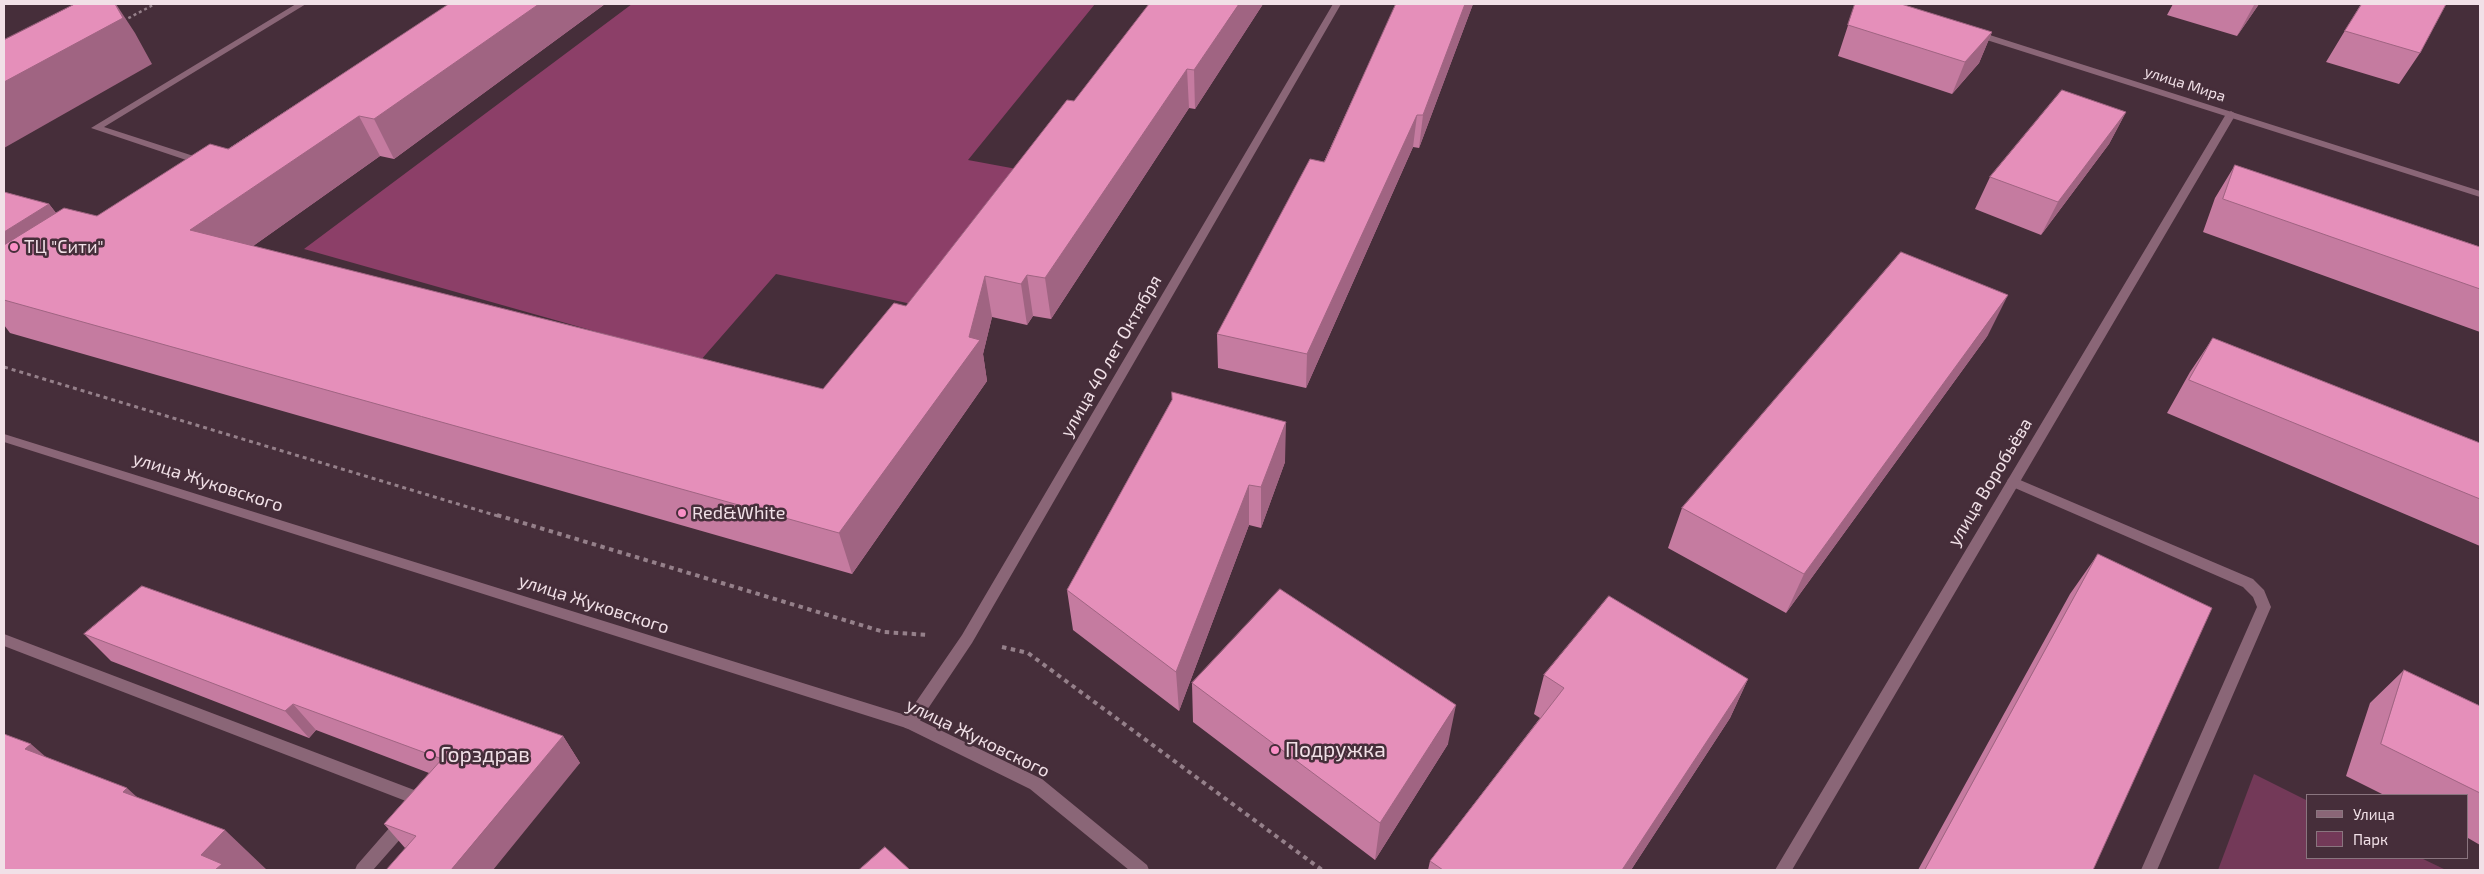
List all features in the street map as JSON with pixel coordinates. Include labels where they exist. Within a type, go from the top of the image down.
[{"type":"street","points":[[203,170],[211,165],[96,128],[302,4]]},
{"type":"street","name":"улица 40 лет Октября","points":[[910,723],[967,639],[1337,4]]},
{"type":"street","name":"улица Мира","points":[[1963,30],[2480,194]]},
{"type":"street","name":"улица Воробьёва","points":[[1783,870],[2231,114]]},
{"type":"street","name":"улица Жуковского","points":[[4,438],[910,723],[1036,784],[1141,870]]},
{"type":"street","points":[[2012,482],[2248,583],[2259,594],[2264,607],[2149,870]]},
{"type":"street","points":[[4,640],[424,801],[363,870]]},
{"type":"path","points":[[122,22],[155,4]]},
{"type":"path","points":[[4,366],[884,632],[967,639],[1028,654],[1322,870]]},
{"type":"green space","points":[[2254,774],[2306,800],[2306,859],[2423,859],[2446,870],[2218,870]]},
{"type":"shaded area","points":[[632,4],[1095,4],[968,160],[1022,170],[916,305],[776,274],[700,361],[304,249]]},
{"type":"building","points":[[75,4],[115,4],[123,18],[4,82],[4,40]]},
{"type":"building","points":[[449,4],[539,4],[374,119],[359,116],[190,230],[823,389],[894,303],[906,306],[1067,100],[1074,101],[1149,4],[1239,4],[1194,70],[1187,69],[1045,278],[1027,275],[1021,284],[985,276],[969,337],[980,340],[839,533],[4,300],[4,245],[64,208],[97,216],[210,144],[228,149]]},
{"type":"building","points":[[1396,4],[1465,4],[1423,115],[1417,115],[1307,354],[1217,334],[1310,159],[1324,162]]},
{"type":"building","points":[[1855,4],[1901,4],[1992,32],[1965,62],[1848,25]]},
{"type":"building","points":[[2362,4],[2446,4],[2420,53],[2345,31]]},
{"type":"building","points":[[2062,90],[2126,112],[2058,202],[1990,177]]},
{"type":"building","points":[[2235,165],[2480,247],[2480,289],[2223,199]]},
{"type":"building","points":[[4,192],[49,204],[4,232]]},
{"type":"building","points":[[1901,252],[2008,295],[1804,574],[1682,508]]},
{"type":"building","points":[[2213,338],[2480,443],[2480,499],[2189,380]]},
{"type":"building","points":[[1172,392],[1286,422],[1261,487],[1249,485],[1176,672],[1067,590],[1172,400]]},
{"type":"building","points":[[2098,554],[2212,608],[2093,870],[1925,870]]},
{"type":"building","points":[[142,586],[563,736],[451,870],[386,870],[416,836],[384,824],[442,759],[293,704],[285,711],[84,634]]},
{"type":"building","points":[[1280,589],[1456,705],[1380,823],[1192,683]]},
{"type":"building","points":[[1609,596],[1748,679],[1622,870],[1443,870],[1430,861],[1564,688],[1544,675]]},
{"type":"building","points":[[2404,670],[2480,706],[2480,793],[2381,744]]},
{"type":"building","points":[[4,734],[31,744],[25,749],[127,788],[123,792],[225,830],[201,855],[222,864],[215,870],[4,870]]},
{"type":"building","points":[[885,847],[910,870],[859,870]]},
{"type":"place","name":"ТЦ \"Сити\"","points":[[14,247]]},
{"type":"place","name":"Red&White","points":[[682,513]]},
{"type":"place","name":"Подружка","points":[[1275,750]]},
{"type":"place","name":"Горздрав","points":[[430,755]]}]
